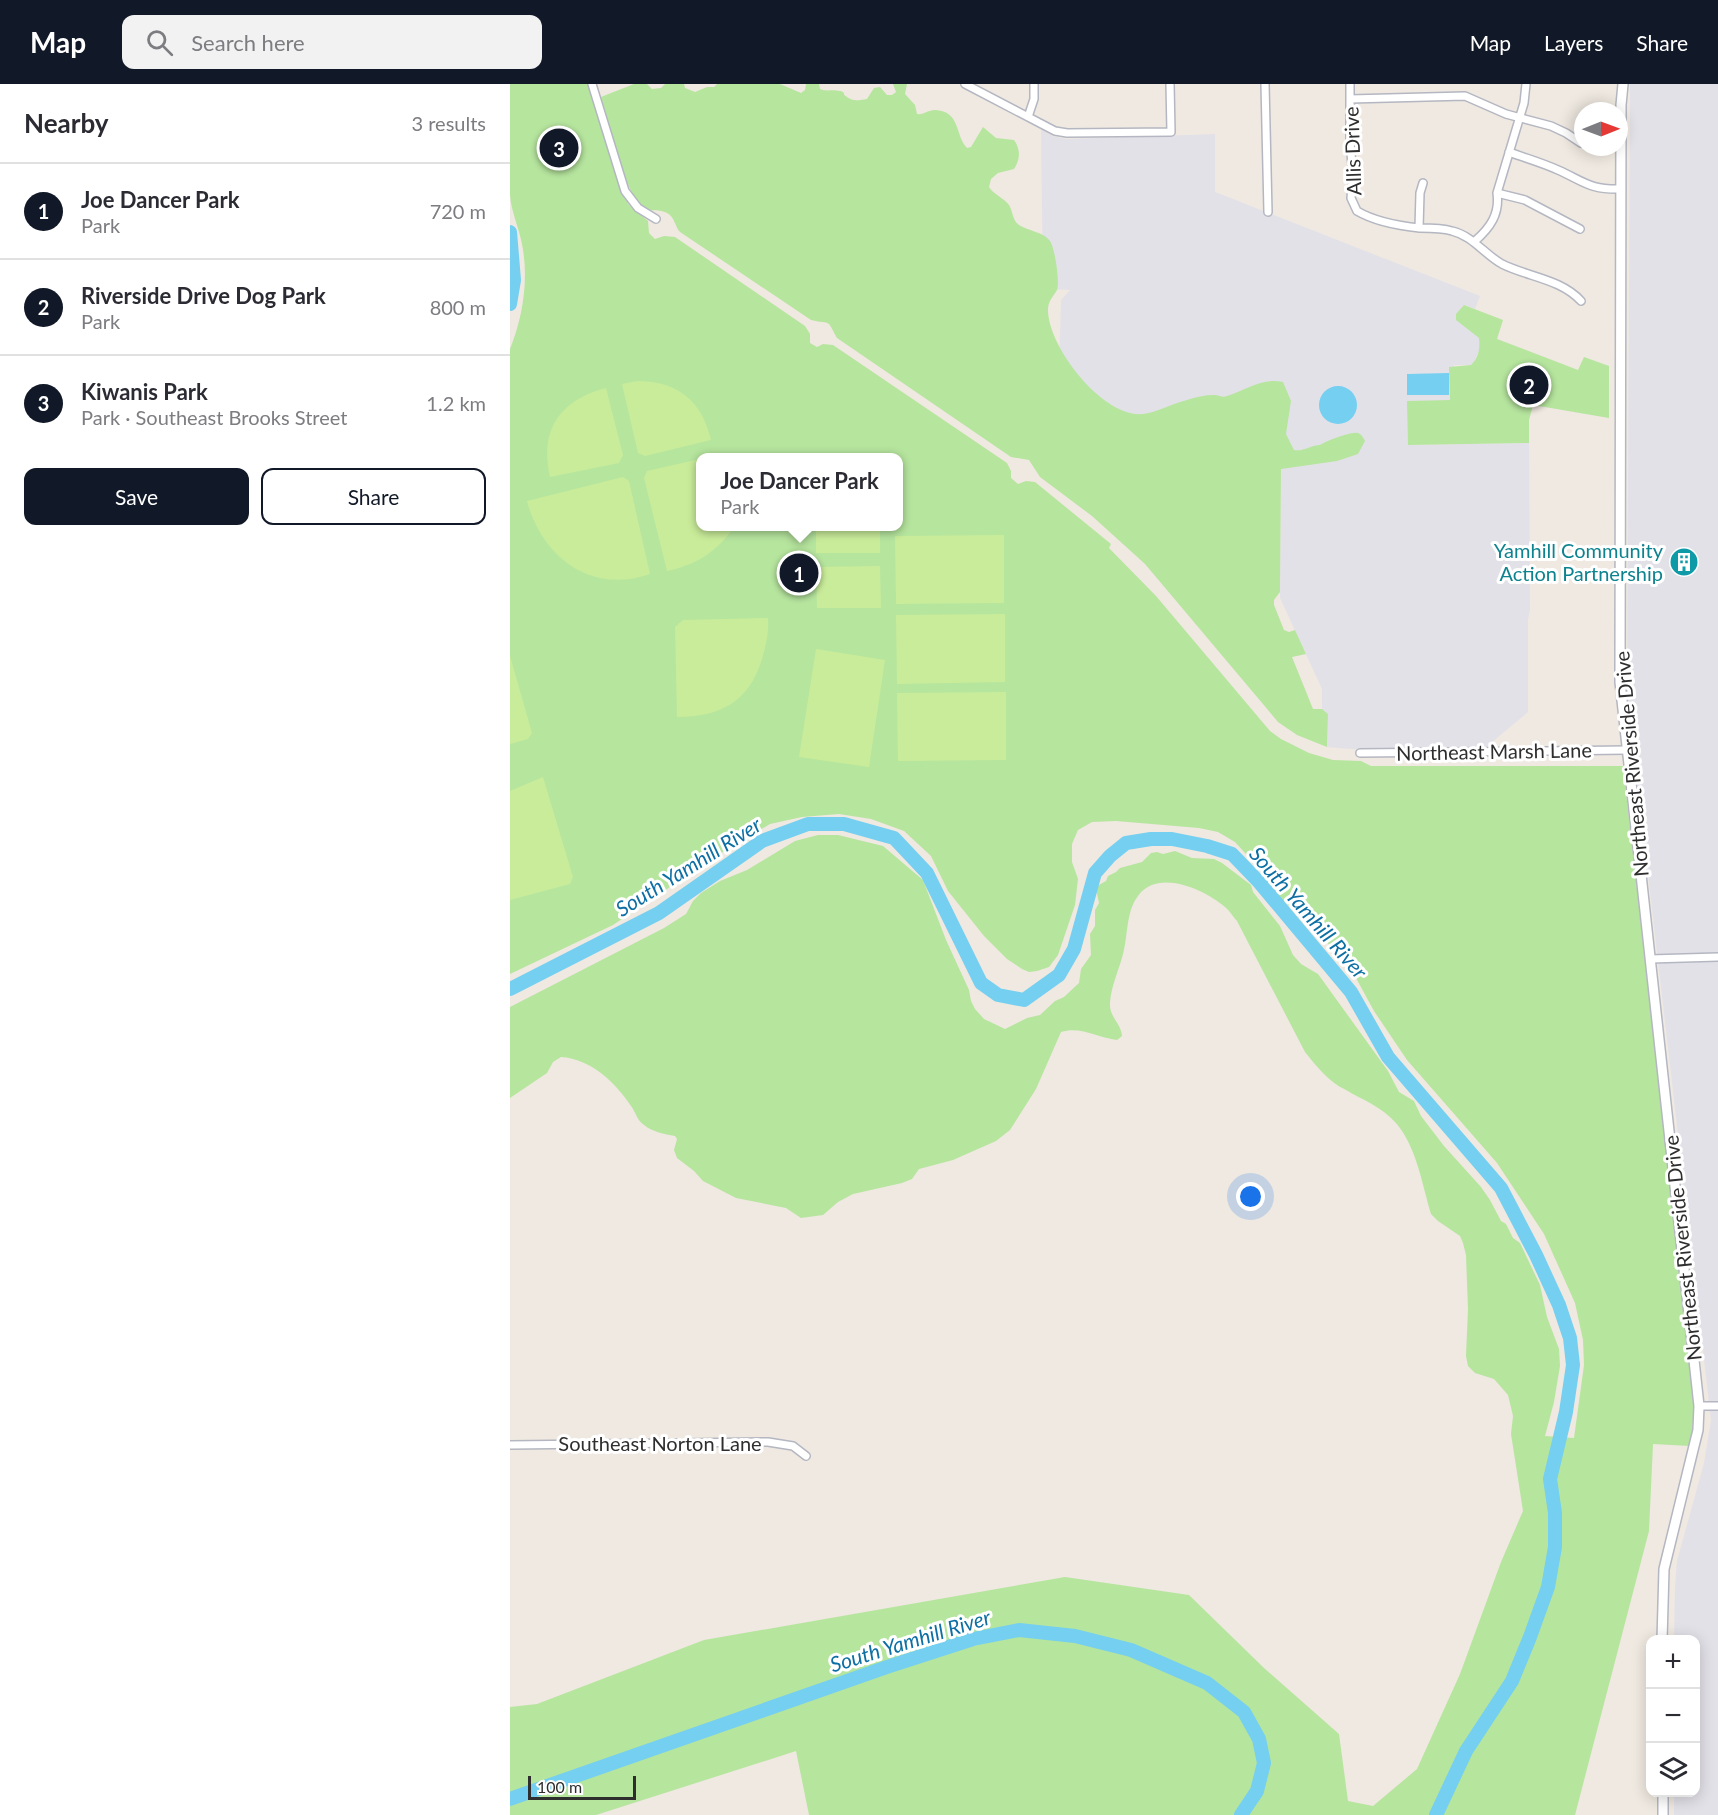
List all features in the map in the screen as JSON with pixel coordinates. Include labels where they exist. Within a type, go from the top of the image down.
[{"type":"street","points":[[592,84],[625,191],[638,208],[656,219]]},
{"type":"street","points":[[965,84],[1055,131],[1067,134],[1171,132],[1170,84]]},
{"type":"street","points":[[1028,117],[1034,99],[1034,84]]},
{"type":"street","points":[[1265,84],[1268,212]]},
{"type":"street","name":"Allis Drive","points":[[1350,84],[1352,203],[1362,214],[1403,226],[1454,231],[1475,241]]},
{"type":"street","points":[[1526,84],[1524,104],[1497,193],[1499,205],[1486,232],[1475,241],[1489,256],[1500,263],[1560,286],[1574,293],[1581,302]]},
{"type":"street","name":"Northeast Riverside Drive","points":[[1623,84],[1620,682],[1699,1406],[1698,1430],[1664,1569],[1662,1635]]},
{"type":"street","points":[[1350,99],[1465,96],[1520,118],[1551,126],[1574,138]]},
{"type":"street","points":[[1509,152],[1558,170],[1595,188],[1621,189]]},
{"type":"street","points":[[1419,228],[1420,193],[1423,183]]},
{"type":"street","points":[[1497,193],[1525,200],[1580,229]]},
{"type":"street","name":"Northeast Marsh Lane","points":[[1360,753],[1627,750]]},
{"type":"street","points":[[1650,959],[1718,957]]},
{"type":"street","points":[[1699,1406],[1718,1406]]},
{"type":"street","name":"Southeast Norton Lane","points":[[510,1445],[768,1442],[793,1446],[806,1456]]},
{"type":"street","points":[[1663,1797],[1663,1815]]},
{"type":"shaded area","points":[[1630,84],[1718,84],[1718,1815],[1674,1815],[1674,1797],[1700,1797],[1700,1635],[1674,1635],[1675,1586],[1677,1561],[1704,1463],[1711,1420],[1627,693]]},
{"type":"shaded area","points":[[1041,129],[1052,136],[1066,139],[1215,134],[1215,192],[1480,296],[1475,309],[1464,305],[1467,327],[1479,338],[1480,349],[1475,360],[1471,365],[1454,365],[1450,400],[1408,445],[1529,443],[1528,712],[1485,748],[1350,749],[1327,747],[1328,714],[1322,709],[1322,689],[1280,598],[1281,469],[1128,425],[1059,372],[1061,300],[1070,290],[1043,289]]},
{"type":"green space","points":[[510,84],[588,84],[621,191],[629,205],[648,221],[649,233],[655,239],[664,236],[675,237],[805,326],[810,334],[810,343],[817,347],[823,344],[833,345],[1007,463],[1011,471],[1011,478],[1018,484],[1026,481],[1035,482],[1111,544],[1109,548],[1156,596],[1270,731],[1281,739],[1309,753],[1333,760],[1361,761],[1371,766],[1623,766],[1693,1384],[1694,1415],[1690,1446],[1653,1444],[1649,1531],[1575,1815],[809,1815],[796,1751],[596,1815],[510,1815],[510,1707],[537,1704],[704,1640],[1065,1577],[1189,1595],[1264,1668],[1339,1734],[1348,1801],[1373,1806],[1417,1769],[1460,1674],[1501,1562],[1523,1511],[1511,1434],[1513,1416],[1508,1395],[1494,1379],[1475,1373],[1468,1366],[1466,1356],[1468,1309],[1466,1255],[1460,1236],[1431,1214],[1414,1155],[1396,1123],[1379,1108],[1334,1083],[1314,1063],[1305,1052],[1237,921],[1216,900],[1194,889],[1169,883],[1157,884],[1147,888],[1134,902],[1110,1003],[1111,1012],[1120,1027],[1122,1036],[1117,1040],[1076,1030],[1061,1032],[1036,1089],[1010,1130],[996,1141],[953,1160],[919,1169],[912,1179],[902,1183],[853,1194],[838,1202],[823,1215],[801,1218],[786,1208],[736,1198],[703,1181],[677,1158],[674,1150],[677,1139],[675,1136],[655,1131],[644,1125],[610,1080],[582,1062],[561,1057],[553,1062],[547,1073],[510,1098],[510,1007],[664,928],[686,914],[693,901],[701,893],[720,881],[747,870],[795,841],[818,835],[838,835],[883,846],[923,880],[975,1009],[984,1019],[1005,1029],[1027,1018],[1040,1015],[1079,983],[1081,969],[1091,955],[1090,934],[1095,926],[1095,910],[1099,903],[1096,889],[1106,881],[1108,876],[1120,868],[1142,862],[1151,853],[1157,852],[1163,854],[1175,851],[1192,858],[1214,859],[1222,863],[1251,885],[1253,892],[1280,926],[1293,955],[1301,964],[1318,974],[1388,1071],[1399,1092],[1414,1101],[1421,1116],[1481,1187],[1501,1221],[1506,1224],[1513,1238],[1520,1243],[1540,1285],[1547,1317],[1559,1349],[1560,1366],[1545,1436],[1574,1438],[1584,1365],[1583,1340],[1575,1303],[1544,1234],[1497,1163],[1407,1060],[1374,1011],[1356,978],[1339,956],[1299,911],[1281,901],[1257,866],[1235,842],[1218,832],[1199,828],[1116,821],[1092,822],[1078,830],[1072,844],[1072,862],[1078,879],[1075,905],[1058,955],[1049,967],[1037,971],[1029,972],[1022,969],[1007,959],[984,936],[948,891],[931,856],[904,831],[871,819],[839,814],[802,817],[770,824],[718,855],[613,925],[510,974],[510,349],[524,297],[525,271],[522,244],[510,195]]},
{"type":"green space","points":[[634,84],[647,84],[652,89],[661,88],[665,84],[684,84],[685,88],[695,92],[717,84],[780,84],[801,93],[805,90],[806,84],[819,84],[820,89],[840,91],[849,99],[857,100],[867,99],[874,88],[880,87],[887,95],[892,95],[896,92],[893,84],[907,84],[905,94],[915,105],[917,114],[935,110],[949,115],[967,148],[971,147],[983,127],[996,138],[1014,140],[1019,151],[1016,166],[1014,169],[998,173],[991,179],[989,187],[1009,205],[1019,225],[1050,241],[1058,280],[1057,290],[1048,307],[1050,325],[1068,360],[1095,393],[1111,405],[1127,412],[1143,414],[1197,397],[1214,395],[1225,397],[1268,381],[1283,382],[1291,401],[1286,434],[1294,450],[1320,445],[1350,433],[1361,435],[1365,441],[1358,454],[1337,461],[1281,469],[1280,592],[1274,600],[1274,605],[1284,630],[1289,632],[1295,630],[1306,654],[1292,657],[1313,709],[1322,709],[1328,714],[1327,747],[1297,735],[1278,722],[1145,564],[1092,516],[1040,477],[1029,460],[1011,457],[837,338],[828,323],[811,320],[680,232],[670,215],[663,211],[646,209],[638,202],[622,168],[601,97]]},
{"type":"green space","points":[[1464,305],[1503,320],[1497,339],[1578,370],[1584,357],[1609,366],[1609,418],[1533,405],[1529,420],[1529,443],[1408,445],[1407,401],[1450,400],[1449,367],[1471,365],[1477,356],[1479,338],[1456,320],[1456,314]]},
{"type":"green space","points":[[637,381],[665,385],[686,396],[701,414],[711,440],[645,456],[638,453],[622,384]]},
{"type":"green space","points":[[606,388],[623,455],[619,463],[550,477],[547,460],[548,445],[557,419],[576,400]]},
{"type":"green space","points":[[696,460],[696,531],[731,531],[720,544],[696,561],[667,571],[644,478],[647,471]]},
{"type":"green space","points":[[623,477],[629,481],[650,574],[628,579],[608,579],[589,575],[572,566],[557,554],[544,539],[527,501]]},
{"type":"green space","points":[[816,531],[880,531],[880,553],[816,553]]},
{"type":"green space","points":[[1004,535],[1004,603],[896,604],[895,536]]},
{"type":"green space","points":[[880,566],[881,608],[817,608],[816,567]]},
{"type":"green space","points":[[1005,614],[1005,682],[897,684],[896,615]]},
{"type":"green space","points":[[768,618],[767,638],[762,659],[756,674],[741,696],[731,704],[707,714],[677,717],[675,627],[683,620]]},
{"type":"green space","points":[[816,649],[885,660],[869,767],[799,757]]},
{"type":"green space","points":[[510,656],[532,733],[528,739],[510,744]]},
{"type":"green space","points":[[1006,692],[1006,760],[898,761],[897,693]]},
{"type":"green space","points":[[543,777],[573,877],[570,884],[510,900],[510,791]]},
{"type":"water","points":[[1449,373],[1449,395],[1407,395],[1407,374]]},
{"type":"water","points":[[1338,386],[1352,391],[1357,405],[1352,419],[1338,424],[1324,419],[1319,405],[1324,391]]},
{"type":"waterway","name":"South Yamhill River","points":[[510,232],[514,280],[510,304]]},
{"type":"waterway","name":"South Yamhill River","points":[[510,989],[659,913],[762,841],[808,824],[844,824],[894,838],[927,873],[981,983],[998,995],[1024,1000],[1059,975],[1074,949],[1095,873],[1126,843],[1151,839],[1172,839],[1232,854],[1259,882],[1351,992],[1388,1057],[1501,1188],[1536,1255],[1559,1305],[1570,1338],[1573,1365],[1566,1412],[1550,1479],[1555,1513],[1555,1547],[1548,1587],[1512,1681],[1466,1751],[1436,1815]]},
{"type":"waterway","name":"South Yamhill River","points":[[510,1799],[887,1667],[973,1639],[1019,1630],[1075,1636],[1131,1650],[1207,1683],[1244,1712],[1259,1739],[1264,1763],[1257,1791],[1241,1815]]},
{"type":"place","name":"Kiwanis Park","points":[[559,148]]},
{"type":"place","name":"Riverside Drive Dog Park","points":[[1529,385]]},
{"type":"place","name":"Yamhill Community Action Partnership","points":[[1684,562]]},
{"type":"place","name":"Joe Dancer Park","points":[[799,573]]}]
